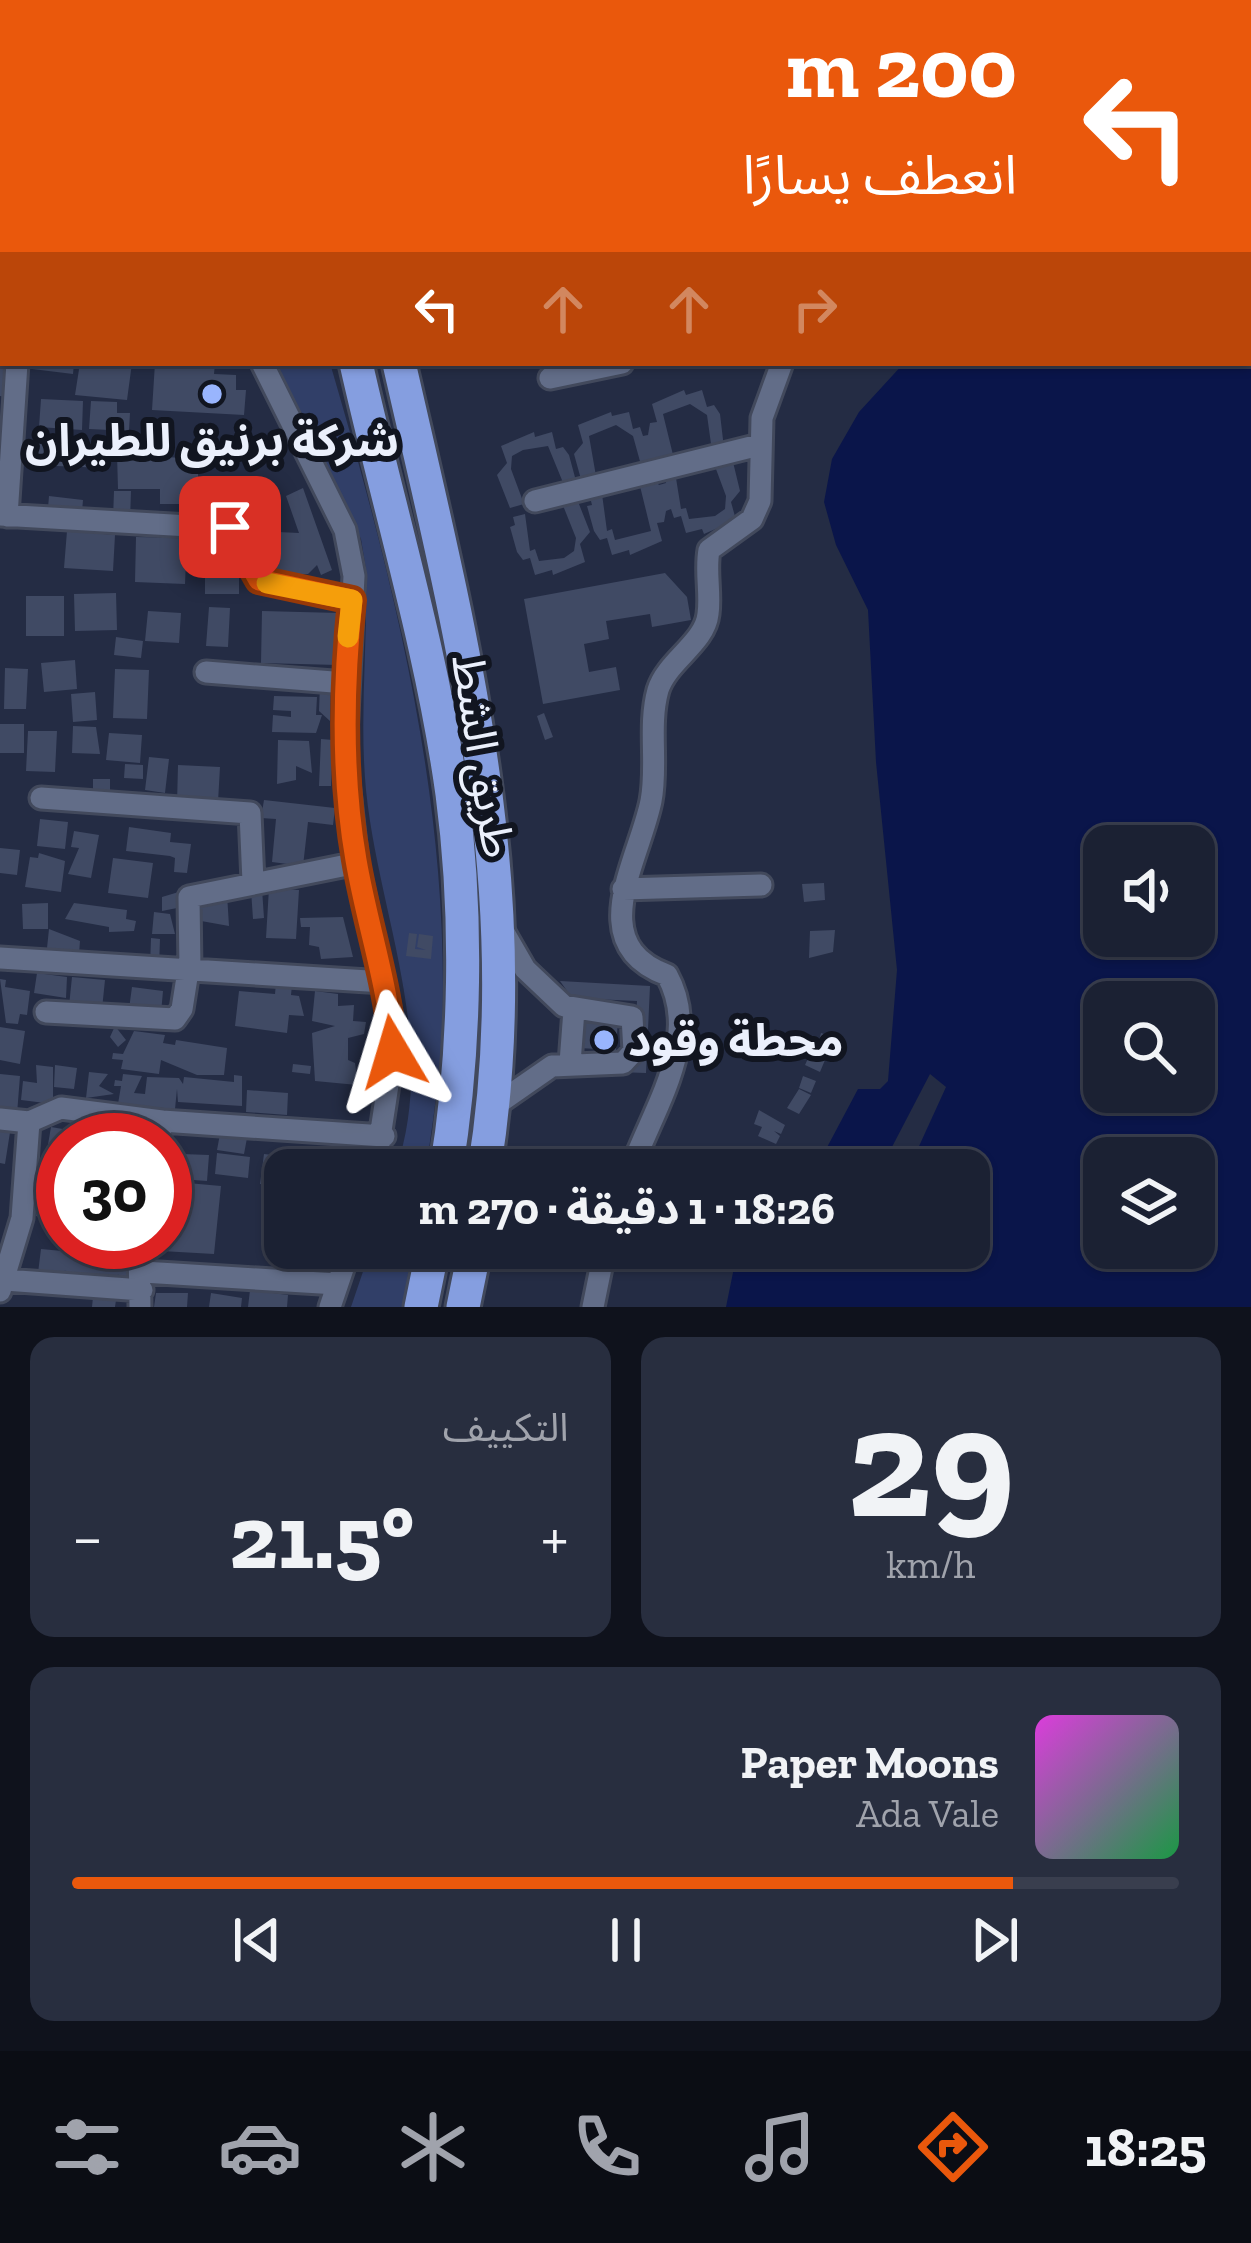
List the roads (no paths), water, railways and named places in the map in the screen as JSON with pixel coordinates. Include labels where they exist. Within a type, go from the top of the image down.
[{"type":"highway","name":"طريق الشط","points":[[400,366],[473,689],[489,788],[500,925],[487,1149]]},
{"type":"highway","name":"طريق الشط","points":[[355,368],[452,794],[458,1020],[448,1149]]},
{"type":"highway","points":[[421,1307],[429,1269]]},
{"type":"highway","points":[[464,1307],[471,1269]]},
{"type":"street","points":[[16,366],[4,516],[242,529],[249,537],[251,566],[259,580],[352,600]]},
{"type":"street","points":[[263,366],[344,530],[354,576],[345,754],[356,863],[384,982],[393,1052],[381,1149]]},
{"type":"street","points":[[550,378],[608,366]]},
{"type":"street","points":[[640,1149],[675,1066],[676,1006],[667,975],[638,963],[628,952],[623,889],[652,797],[659,688],[708,617],[709,550],[752,519],[760,501],[762,418],[781,366]]},
{"type":"street","points":[[535,501],[760,445]]},
{"type":"street","points":[[206,672],[346,683]]},
{"type":"street","points":[[41,798],[250,813],[253,881]]},
{"type":"street","points":[[46,1012],[175,1019],[182,1009],[189,970],[186,901],[197,893],[356,863]]},
{"type":"street","points":[[623,889],[761,885]]},
{"type":"street","points":[[493,1107],[545,1069],[570,1063],[623,1063],[634,1051],[635,1023],[629,1015],[574,1010],[526,969],[500,925]]},
{"type":"street","points":[[0,958],[384,982]]},
{"type":"street","points":[[570,1063],[574,1010]]},
{"type":"street","points":[[50,1113],[61,1108],[84,1113]]},
{"type":"street","points":[[0,1119],[36,1119]]},
{"type":"street","points":[[29,1122],[26,1195],[2,1285],[142,1290],[337,1284]]},
{"type":"street","points":[[192,1131],[384,1136]]},
{"type":"street","points":[[330,1307],[342,1269]]},
{"type":"street","points":[[593,1307],[601,1269]]},
{"type":"place","name":"شركة برنيق للطيران","points":[[212,394]]},
{"type":"place","name":"محطة وقود","points":[[604,1040]]}]
